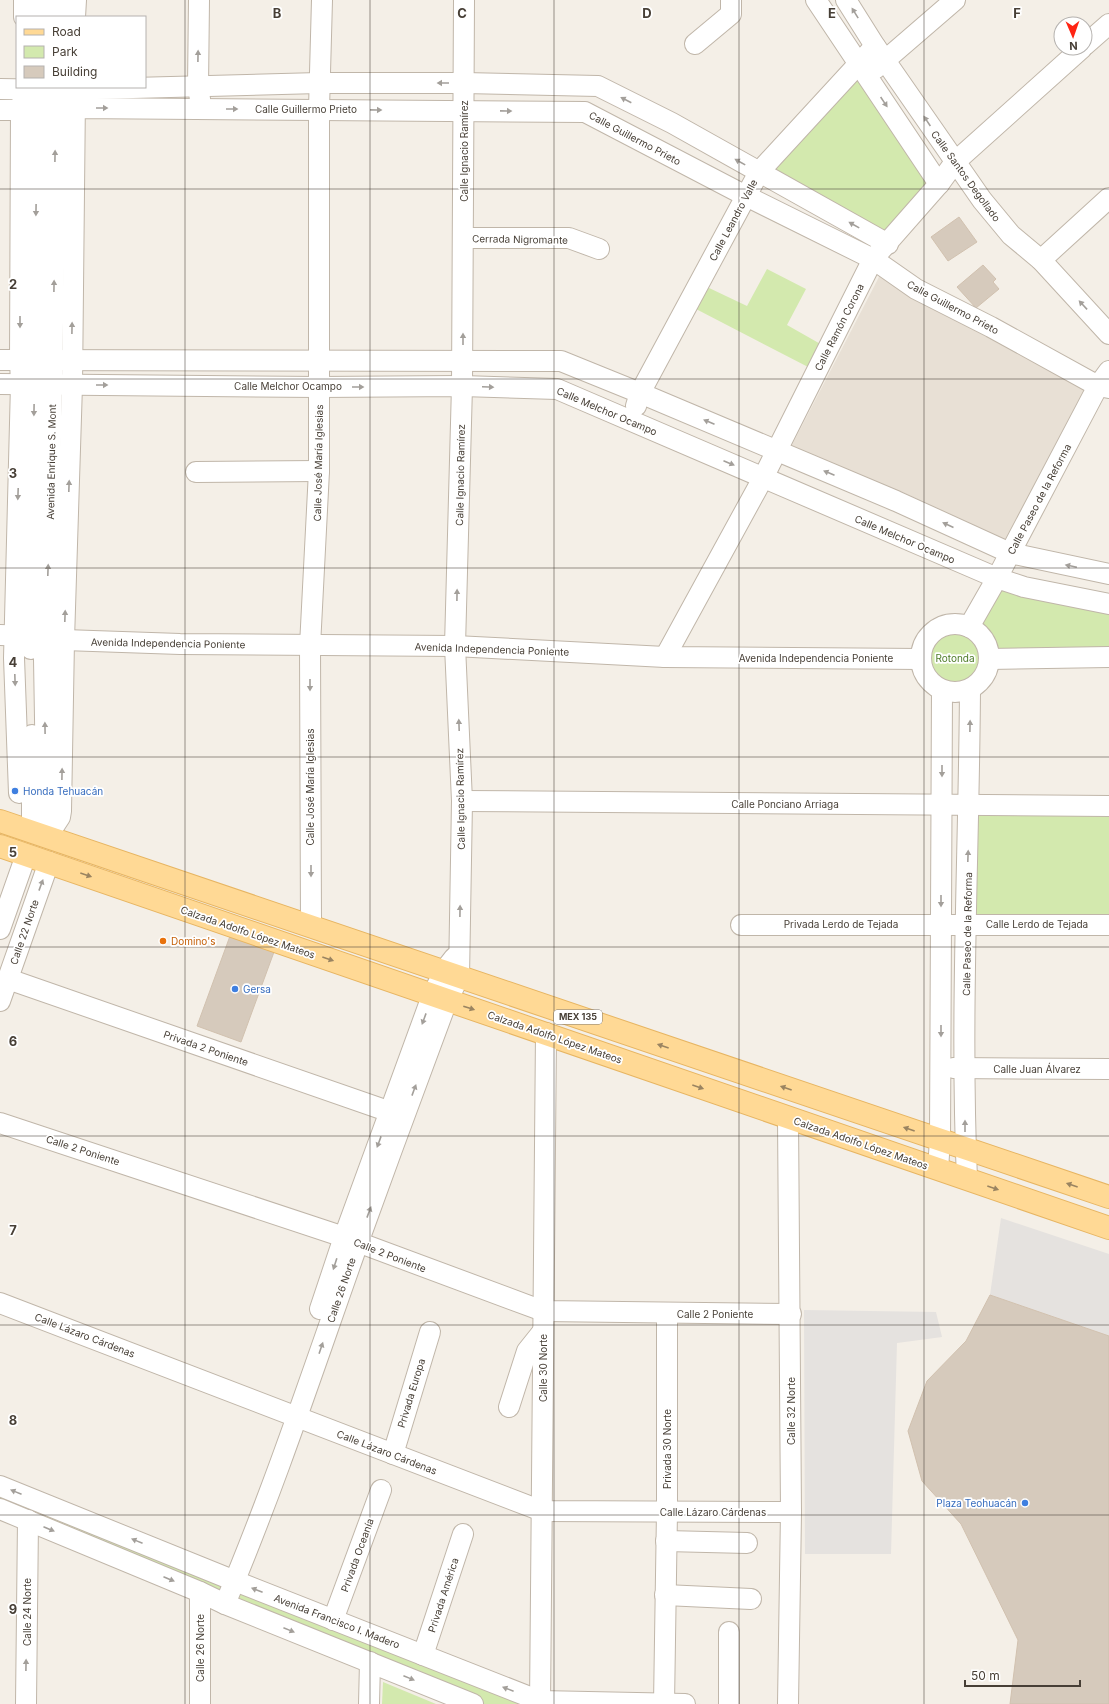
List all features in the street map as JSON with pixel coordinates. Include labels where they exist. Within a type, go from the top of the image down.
[{"type":"main road","points":[[25,829],[26,855]]},
{"type":"main road","points":[[25,829],[49,862]]},
{"type":"main road","name":"MEX 135","points":[[25,829],[1109,1197]]},
{"type":"main road","name":"Calzada Adolfo López Mateos","points":[[0,846],[1109,1228]]},
{"type":"street","points":[[24,0],[24,16]]},
{"type":"street","points":[[39,0],[39,16]]},
{"type":"street","points":[[57,0],[57,16]]},
{"type":"street","points":[[75,16],[76,0]]},
{"type":"street","points":[[199,0],[198,86],[201,109]]},
{"type":"street","name":"Calle José María Iglesias","points":[[311,925],[310,646],[319,471],[319,109],[322,0]]},
{"type":"street","name":"Calle Ignacio Ramírez","points":[[452,974],[460,950],[462,801],[455,646],[462,386],[464,0]]},
{"type":"street","points":[[695,44],[731,14],[731,0]]},
{"type":"street","points":[[816,0],[940,184]]},
{"type":"street","name":"Calle Santos Degollado","points":[[846,0],[880,53],[955,162],[999,222],[1011,235],[1041,260],[1109,334]]},
{"type":"street","name":"Calle Leandro Valle","points":[[632,421],[640,393],[758,172],[880,53],[955,0]]},
{"type":"street","points":[[1093,38],[1109,24]]},
{"type":"street","name":"Calle Ramón Corona","points":[[665,657],[763,478],[873,259],[940,184],[955,162],[1073,56]]},
{"type":"street","points":[[0,89],[48,95],[198,86],[320,82],[598,86],[672,124],[888,244]]},
{"type":"street","points":[[0,110],[48,95]]},
{"type":"street","points":[[25,829],[60,817],[61,811],[31,637],[36,360],[48,95]]},
{"type":"street","points":[[25,829],[22,659],[31,637],[72,385],[72,360],[48,95]]},
{"type":"street","name":"Calle Guillermo Prieto","points":[[48,95],[201,109],[585,112],[746,196],[873,259],[916,289],[1105,382]]},
{"type":"street","name":"Avenida Enrique S. Mont","points":[[31,637],[36,360],[48,95]]},
{"type":"street","points":[[1041,260],[1109,198]]},
{"type":"street","name":"Cerrada Nigromante","points":[[463,238],[569,238],[599,249]]},
{"type":"street","points":[[0,360],[561,361],[896,501],[1010,553],[1109,574]]},
{"type":"street","name":"Calle Paseo de la Reforma","points":[[969,627],[1105,382]]},
{"type":"street","name":"Calle Melchor Ocampo","points":[[0,384],[319,387],[462,386],[557,389],[997,578],[1024,587],[1109,604]]},
{"type":"street","points":[[196,472],[319,471]]},
{"type":"street","points":[[952,624],[969,627],[984,640],[989,658],[984,676],[970,689],[956,692],[942,690],[927,678],[920,659],[924,642],[935,629],[952,624]]},
{"type":"street","points":[[25,829],[22,659],[31,637]]},
{"type":"street","name":"Avenida Independencia Poniente","points":[[31,637],[310,646],[455,646],[665,657],[920,659]]},
{"type":"street","points":[[989,658],[1109,657]]},
{"type":"street","name":"Calle Paseo de la Reforma","points":[[967,1179],[965,1069],[970,689]]},
{"type":"street","points":[[938,1169],[940,1140],[942,690]]},
{"type":"street","name":"Calle Ponciano Arriaga","points":[[462,801],[1109,806]]},
{"type":"street","points":[[0,929],[26,855]]},
{"type":"street","name":"Calle 22 Norte","points":[[0,1001],[49,862]]},
{"type":"street","name":"Calle Lerdo de Tejada","points":[[941,924],[1109,925]]},
{"type":"street","name":"Privada Lerdo de Tejada","points":[[741,925],[941,924]]},
{"type":"street","name":"Calle 26 Norte","points":[[200,1704],[214,1599],[230,1580],[292,1414],[351,1240],[397,1114],[440,998],[452,974]]},
{"type":"street","name":"Privada 2 Poniente","points":[[8,979],[397,1114]]},
{"type":"street","name":"Calle 30 Norte","points":[[540,1702],[546,1033]]},
{"type":"street","name":"Calle Juan Álvarez","points":[[940,1068],[1109,1069]]},
{"type":"street","name":"Calle 32 Norte","points":[[788,1118],[792,1512],[788,1704]]},
{"type":"street","name":"Calle 2 Poniente","points":[[0,1123],[351,1240],[543,1311],[791,1314]]},
{"type":"street","name":"Calle Lázaro Cárdenas","points":[[0,1303],[542,1511],[792,1512]]},
{"type":"street","name":"Privada 30 Norte","points":[[664,1704],[667,1511],[666,1313]]},
{"type":"street","points":[[508,1407],[527,1350],[543,1331]]},
{"type":"street","name":"Privada Europa","points":[[393,1454],[430,1332]]},
{"type":"street","name":"Avenida Francisco I. Madero","points":[[0,1486],[230,1580],[540,1702],[685,1704]]},
{"type":"street","name":"Privada Oceanía","points":[[334,1620],[381,1490]]},
{"type":"street","points":[[0,1509],[214,1599],[473,1704]]},
{"type":"street","name":"Calle 24 Norte","points":[[26,1704],[28,1520]]},
{"type":"street","name":"Privada América","points":[[423,1655],[463,1534]]},
{"type":"street","points":[[666,1541],[747,1543]]},
{"type":"street","points":[[665,1595],[751,1599]]},
{"type":"street","points":[[729,1632],[729,1704]]},
{"type":"street","points":[[369,1704],[370,1662]]},
{"type":"shaded area","points":[[880,275],[1086,390],[1005,540],[909,495],[791,447]]},
{"type":"shaded area","points":[[1001,1218],[1109,1254],[1109,1336],[990,1295]]},
{"type":"shaded area","points":[[804,1310],[936,1312],[942,1337],[897,1343],[891,1554],[805,1554]]},
{"type":"green space","points":[[858,63],[939,184],[888,244],[759,172]]},
{"type":"green space","points":[[767,269],[806,289],[787,325],[824,346],[812,369],[696,309],[707,287],[747,306]]},
{"type":"green space","points":[[998,579],[1109,606],[1109,655],[991,657],[984,636],[978,630]]},
{"type":"green space","name":"Rotonda","points":[[952,625],[972,632],[980,639],[986,652],[986,660],[983,670],[976,682],[966,688],[954,689],[942,686],[932,679],[926,668],[925,653],[931,635]]},
{"type":"green space","points":[[969,805],[1109,806],[1109,925],[966,924]]},
{"type":"green space","points":[[0,1488],[540,1701],[702,1704],[475,1704],[0,1507]]},
{"type":"green space","points":[[383,1682],[436,1704],[382,1704]]},
{"type":"building","points":[[959,217],[977,242],[948,261],[931,237]]},
{"type":"building","points":[[983,265],[996,279],[993,282],[999,289],[976,308],[957,287]]},
{"type":"building","name":"Gersa","points":[[230,936],[274,952],[241,1042],[197,1026]]},
{"type":"building","name":"Plaza Teohuacán","points":[[990,1295],[1109,1336],[1109,1704],[1010,1704],[1018,1640],[961,1524],[922,1481],[908,1431],[927,1381],[966,1341]]},
{"type":"place","name":"Honda Tehuacán","points":[[15,791]]},
{"type":"place","name":"Domino's","points":[[163,941]]},
{"type":"place","name":"Gersa","points":[[235,989]]},
{"type":"place","name":"Plaza Teohuacán","points":[[1025,1503]]}]
